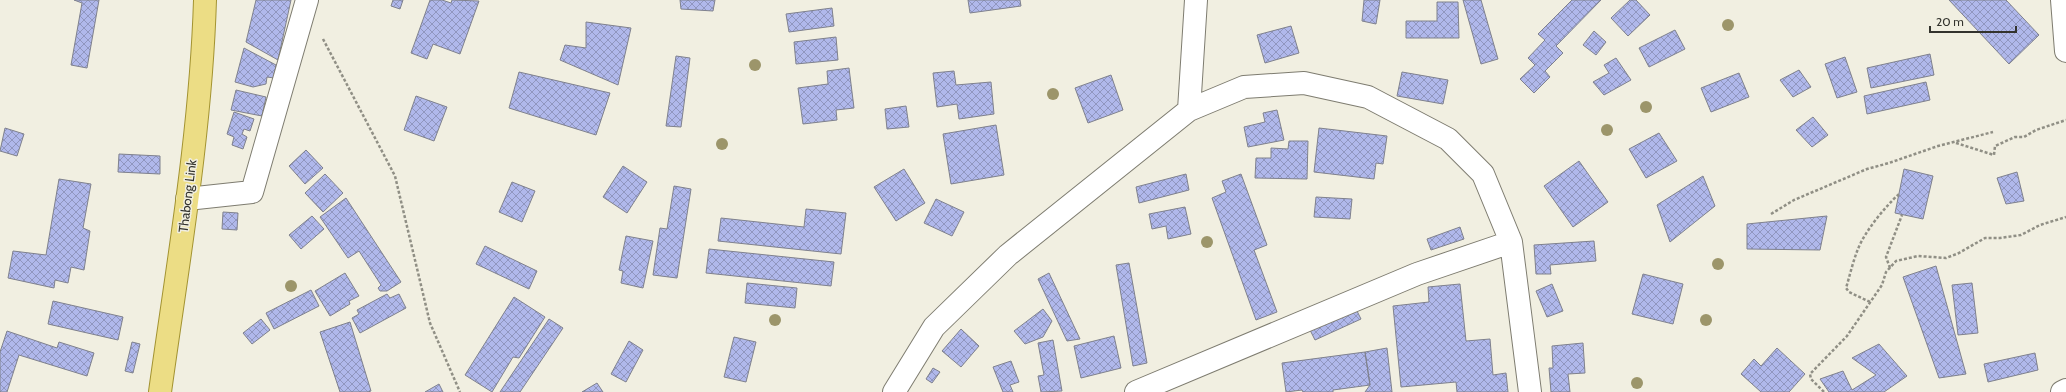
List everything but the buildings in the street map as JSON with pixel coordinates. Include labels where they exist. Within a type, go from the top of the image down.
[{"type":"main road","name":"Thabong Link","points":[[160,392],[187,198],[203,48],[205,0]]},
{"type":"street","points":[[1189,110],[1196,0]]},
{"type":"street","points":[[2062,0],[2066,51]]},
{"type":"street","points":[[187,198],[252,192],[306,3]]},
{"type":"street","points":[[894,392],[934,327],[1008,255],[1189,110],[1244,87],[1304,83],[1368,97],[1448,139],[1483,174],[1511,242],[1530,392]]},
{"type":"street","points":[[1136,392],[1417,274],[1511,242]]},
{"type":"street","points":[[2062,392],[2066,390]]},
{"type":"path","points":[[306,3],[395,176],[430,323],[460,392]]},
{"type":"path","points":[[1954,143],[1994,156],[1995,146],[2001,142],[2015,136],[2024,137],[2036,130],[2066,120]]},
{"type":"path","points":[[1771,214],[1794,200],[1867,169],[1890,163],[1938,146],[1993,132]]},
{"type":"path","points":[[1870,302],[1849,292],[1846,288],[1854,259],[1863,239],[1884,208],[1899,194]]},
{"type":"path","points":[[1890,268],[1886,257],[1902,215]]},
{"type":"path","points":[[1824,392],[1810,379],[1810,374],[1847,336],[1882,285],[1886,272],[1896,261],[1918,256],[1946,258],[1959,253],[1985,238],[2000,238],[2021,234],[2040,225],[2066,218]]}]
